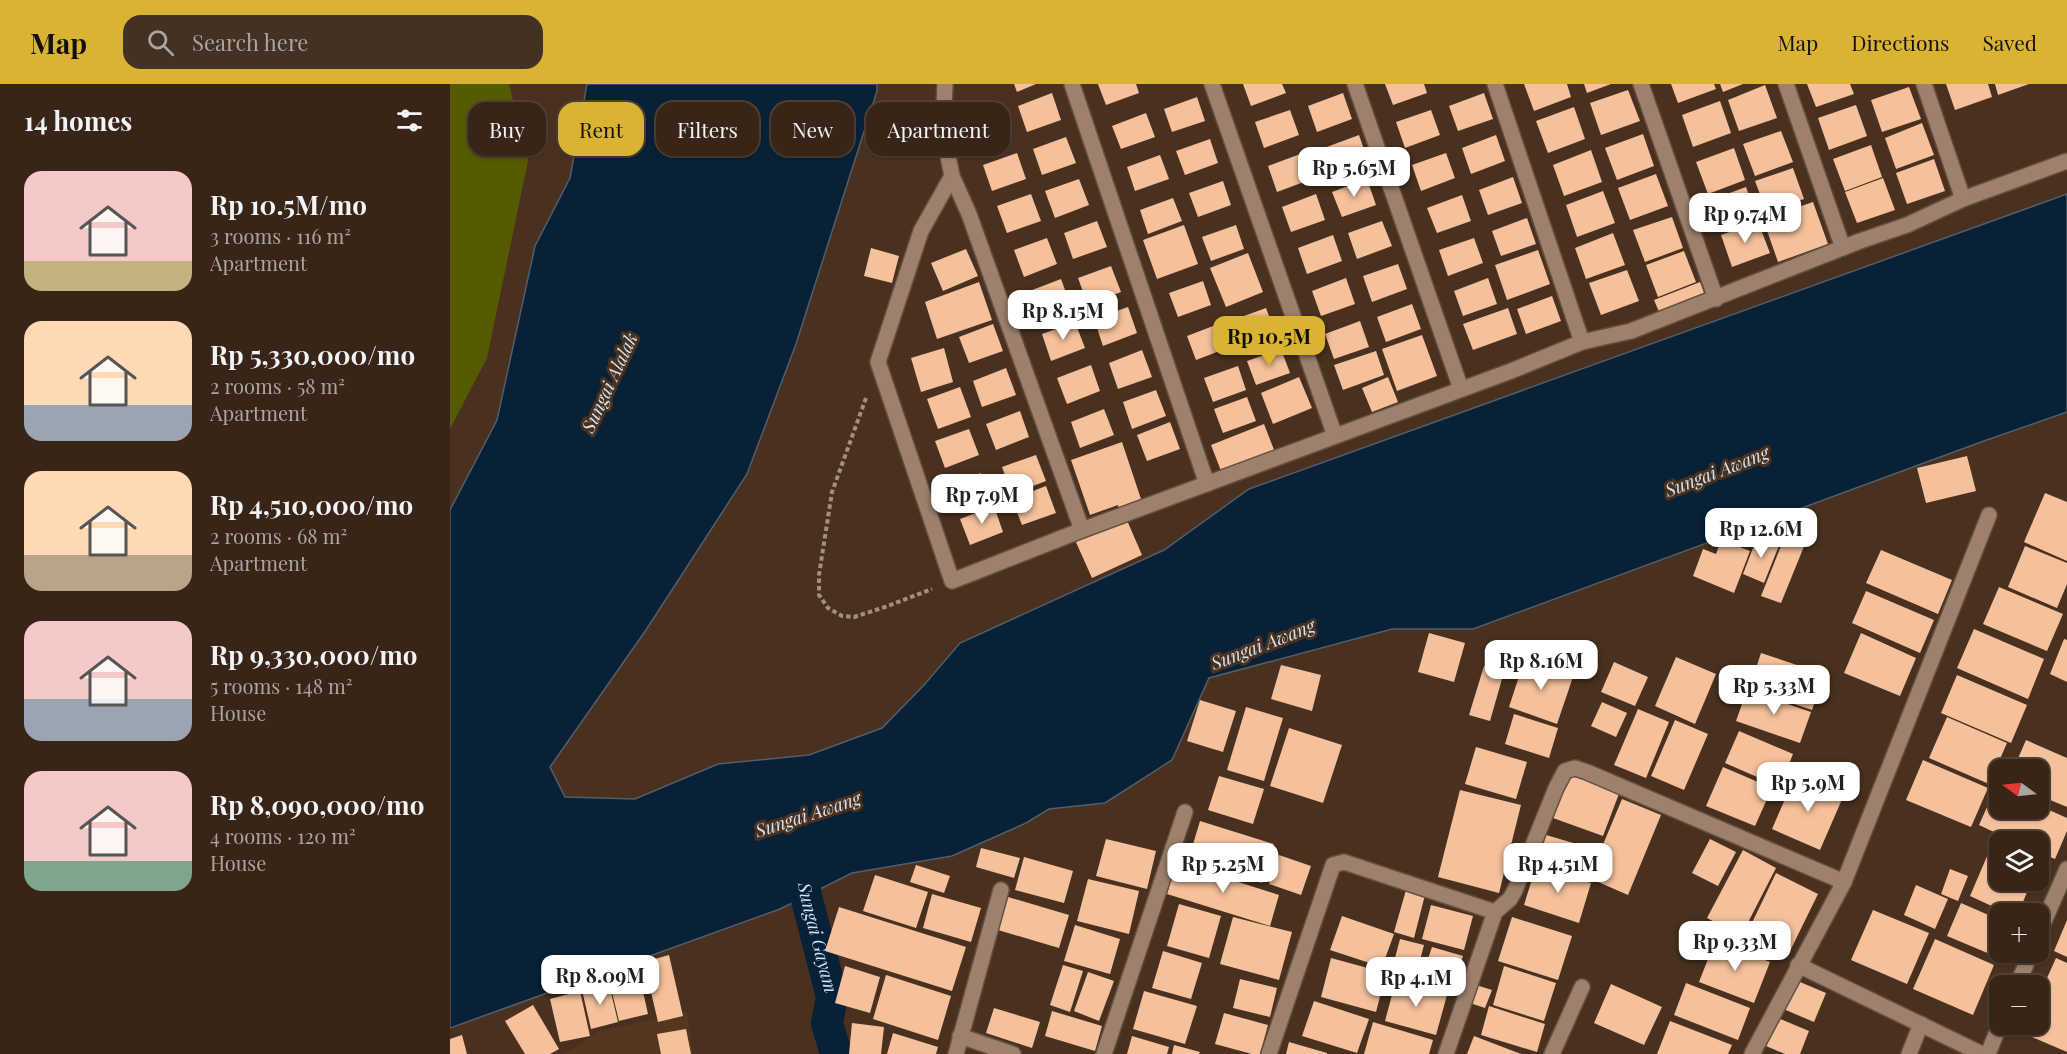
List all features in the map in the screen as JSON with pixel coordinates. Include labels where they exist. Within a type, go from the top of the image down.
[{"type":"street","points":[[945,84],[943,131],[952,176],[969,214],[1082,530]]},
{"type":"street","points":[[1072,84],[1207,484]]},
{"type":"street","points":[[1212,84],[1335,436]]},
{"type":"street","points":[[1355,84],[1461,389]]},
{"type":"street","points":[[1495,84],[1582,342]]},
{"type":"street","points":[[1641,84],[1716,299]]},
{"type":"street","points":[[1786,84],[1843,248]]},
{"type":"street","points":[[1924,84],[1963,199]]},
{"type":"street","points":[[952,176],[921,231],[878,362],[952,581],[1582,342],[1631,331],[1716,299],[1907,225],[1963,199],[2067,161]]},
{"type":"street","points":[[1752,1054],[1844,882],[1989,515]]},
{"type":"street","points":[[1446,1054],[1495,912],[1510,899],[1515,890],[1565,771],[1575,768],[1844,882]]},
{"type":"street","points":[[1104,1054],[1185,812]]},
{"type":"street","points":[[1269,1054],[1333,865],[1344,861],[1495,912]]},
{"type":"street","points":[[2049,910],[2067,869]]},
{"type":"street","points":[[956,1054],[1001,890]]},
{"type":"street","points":[[1798,965],[1982,1054]]},
{"type":"street","points":[[1552,1054],[1582,987]]},
{"type":"street","points":[[1909,1054],[1921,1024]]},
{"type":"street","points":[[1988,1054],[1996,1035]]},
{"type":"street","points":[[960,1036],[1013,1054]]},
{"type":"path","points":[[878,362],[832,492],[819,575],[819,595],[828,608],[842,616],[854,617],[952,581]]},
{"type":"shaded area","points":[[450,84],[509,84],[513,102],[468,102],[468,156],[527,156],[528,161],[487,358],[450,429]]},
{"type":"shaded area","points":[[687,1012],[693,1054],[564,1054],[599,1031]]},
{"type":"water","points":[[587,84],[877,84],[873,102],[866,102],[866,125],[796,344],[747,474],[646,630],[550,767],[565,797],[635,799],[718,764],[809,755],[882,728],[924,685],[960,643],[1164,550],[1249,489],[2067,194],[2067,412],[1473,629],[1392,629],[1209,678],[1172,760],[1105,803],[1049,809],[1026,823],[952,856],[852,873],[780,909],[450,1028],[450,510],[497,420],[535,246],[570,178],[574,156],[644,156],[644,102],[584,102]]},
{"type":"building","points":[[1014,84],[1036,84],[1017,92]]},
{"type":"building","points":[[1098,84],[1136,84],[1139,93],[1106,105]]},
{"type":"building","points":[[1243,84],[1282,84],[1286,93],[1251,106]]},
{"type":"building","points":[[1385,84],[1424,84],[1427,93],[1393,105]]},
{"type":"building","points":[[1524,84],[1567,84],[1571,97],[1534,111]]},
{"type":"building","points":[[1584,84],[1611,84],[1587,93]]},
{"type":"building","points":[[1671,84],[1714,84],[1716,89],[1678,103]]},
{"type":"building","points":[[1720,84],[1743,84],[1723,92]]},
{"type":"building","points":[[1807,84],[1850,84],[1854,94],[1816,107]]},
{"type":"building","points":[[1946,84],[1988,84],[1992,97],[1955,110]]},
{"type":"building","points":[[1995,84],[2029,84],[1998,95]]},
{"type":"building","points":[[1765,85],[1777,118],[1739,131],[1728,100]]},
{"type":"building","points":[[1909,87],[1921,119],[1882,132],[1871,100]]},
{"type":"building","points":[[1628,90],[1640,121],[1601,135],[1590,103]]},
{"type":"building","points":[[1052,93],[1061,120],[1027,132],[1018,106]]},
{"type":"building","points":[[1343,93],[1352,119],[1317,132],[1308,106]]},
{"type":"building","points":[[1484,93],[1493,119],[1458,131],[1449,106]]},
{"type":"building","points":[[1197,97],[1205,121],[1172,132],[1164,109]]},
{"type":"building","points":[[1720,101],[1731,133],[1693,147],[1682,115]]},
{"type":"building","points":[[1856,105],[1867,136],[1829,150],[1818,118]]},
{"type":"building","points":[[1574,107],[1585,139],[1548,153],[1536,121]]},
{"type":"building","points":[[1290,110],[1299,135],[1264,148],[1255,122]]},
{"type":"building","points":[[1431,110],[1440,135],[1405,148],[1396,122]]},
{"type":"building","points":[[1146,113],[1155,137],[1121,149],[1112,126]]},
{"type":"building","points":[[1922,123],[1934,155],[1896,169],[1885,138]]},
{"type":"building","points":[[1781,131],[1793,162],[1755,176],[1743,144]]},
{"type":"building","points":[[1643,134],[1654,166],[1617,180],[1605,148]]},
{"type":"building","points":[[1359,135],[1368,161],[1333,173],[1324,148]]},
{"type":"building","points":[[1496,135],[1505,161],[1471,174],[1462,148]]},
{"type":"building","points":[[1066,137],[1076,163],[1042,175],[1033,149]]},
{"type":"building","points":[[1210,139],[1218,163],[1185,175],[1176,151]]},
{"type":"building","points":[[1871,145],[1882,177],[1845,191],[1833,159]]},
{"type":"building","points":[[1734,148],[1745,180],[1708,194],[1696,162]]},
{"type":"building","points":[[1591,150],[1602,182],[1564,196],[1553,165]]},
{"type":"building","points":[[1017,153],[1026,179],[992,191],[983,165]]},
{"type":"building","points":[[1303,153],[1312,179],[1277,192],[1268,166]]},
{"type":"building","points":[[1446,153],[1455,178],[1421,191],[1412,165]]},
{"type":"building","points":[[1160,155],[1169,179],[1135,191],[1127,167]]},
{"type":"building","points":[[1934,159],[1945,191],[1907,204],[1896,173]]},
{"type":"building","points":[[1793,168],[1804,199],[1767,213],[1755,181]]},
{"type":"building","points":[[1656,174],[1668,206],[1630,220],[1618,188]]},
{"type":"building","points":[[1513,177],[1522,203],[1488,215],[1479,190]]},
{"type":"building","points":[[1883,178],[1895,210],[1857,223],[1845,192]]},
{"type":"building","points":[[1079,179],[1089,205],[1055,218],[1045,191]]},
{"type":"building","points":[[1367,179],[1376,205],[1342,217],[1332,192]]},
{"type":"building","points":[[1223,181],[1231,205],[1198,217],[1189,193]]},
{"type":"building","points":[[1746,187],[1757,219],[1719,232],[1708,201]]},
{"type":"building","points":[[1603,191],[1615,223],[1577,237],[1566,205]]},
{"type":"building","points":[[1031,194],[1041,221],[1007,233],[997,206]]},
{"type":"building","points":[[1316,194],[1325,220],[1291,232],[1282,207]]},
{"type":"building","points":[[1462,195],[1471,221],[1437,233],[1427,208]]},
{"type":"building","points":[[1173,198],[1182,221],[1148,234],[1140,210]]},
{"type":"building","points":[[1813,202],[1828,244],[1778,262],[1763,219]]},
{"type":"building","points":[[1672,217],[1683,248],[1645,262],[1633,230]]},
{"type":"building","points":[[1527,218],[1536,244],[1501,256],[1492,231]]},
{"type":"building","points":[[1097,221],[1107,247],[1073,259],[1064,233]]},
{"type":"building","points":[[1382,221],[1392,246],[1357,259],[1348,233]]},
{"type":"building","points":[[1758,222],[1770,253],[1732,267],[1721,235]]},
{"type":"building","points":[[1184,225],[1198,264],[1157,279],[1143,240]]},
{"type":"building","points":[[1236,225],[1244,249],[1211,261],[1202,237]]},
{"type":"building","points":[[1613,233],[1625,265],[1586,279],[1575,248]]},
{"type":"building","points":[[1333,235],[1342,261],[1307,274],[1298,248]]},
{"type":"building","points":[[1047,238],[1057,264],[1024,277],[1014,250]]},
{"type":"building","points":[[1474,238],[1483,263],[1448,276],[1439,250]]},
{"type":"building","points":[[871,248],[899,256],[892,283],[864,276]]},
{"type":"building","points":[[966,249],[978,276],[943,291],[931,263]]},
{"type":"building","points":[[1538,250],[1550,284],[1507,300],[1495,265]]},
{"type":"building","points":[[1684,251],[1696,282],[1658,297],[1646,265]]},
{"type":"building","points":[[1248,253],[1263,292],[1226,307],[1210,268]]},
{"type":"building","points":[[1398,264],[1407,289],[1372,302],[1363,276]]},
{"type":"building","points":[[1111,266],[1121,292],[1088,305],[1078,278]]},
{"type":"building","points":[[1627,270],[1639,301],[1601,315],[1589,283]]},
{"type":"building","points":[[1346,278],[1355,304],[1321,316],[1312,291]]},
{"type":"building","points":[[1488,278],[1497,304],[1463,316],[1454,291]]},
{"type":"building","points":[[1061,279],[1071,306],[1037,319],[1027,292]]},
{"type":"building","points":[[1203,281],[1211,305],[1178,317],[1169,293]]},
{"type":"building","points":[[979,282],[992,320],[937,339],[925,302]]},
{"type":"building","points":[[1700,282],[1707,301],[1662,319],[1654,300]]},
{"type":"building","points":[[1552,296],[1561,321],[1526,334],[1517,309]]},
{"type":"building","points":[[1412,304],[1421,329],[1386,342],[1377,317]]},
{"type":"building","points":[[1128,307],[1137,333],[1103,346],[1094,319]]},
{"type":"building","points":[[1266,308],[1275,332],[1242,344],[1233,320]]},
{"type":"building","points":[[1508,308],[1517,334],[1473,350],[1463,324]]},
{"type":"building","points":[[1360,321],[1369,347],[1334,359],[1325,334]]},
{"type":"building","points":[[1075,322],[1085,348],[1051,361],[1042,334]]},
{"type":"building","points":[[1221,323],[1230,347],[1196,360],[1187,336]]},
{"type":"building","points":[[993,324],[1003,351],[969,363],[959,337]]},
{"type":"building","points":[[1422,335],[1437,376],[1397,391],[1382,349]]},
{"type":"building","points":[[944,348],[953,382],[921,392],[911,358]]},
{"type":"building","points":[[1281,349],[1290,373],[1256,385],[1247,361]]},
{"type":"building","points":[[1142,350],[1152,377],[1118,389],[1109,363]]},
{"type":"building","points":[[1376,351],[1384,375],[1343,390],[1334,365]]},
{"type":"building","points":[[1091,365],[1100,391],[1067,404],[1057,378]]},
{"type":"building","points":[[1238,366],[1246,390],[1213,402],[1204,378]]},
{"type":"building","points":[[1006,368],[1016,395],[982,407],[973,381]]},
{"type":"building","points":[[1299,377],[1312,408],[1273,424],[1261,393]]},
{"type":"building","points":[[1388,377],[1398,402],[1372,412],[1362,388]]},
{"type":"building","points":[[960,387],[971,417],[938,429],[927,399]]},
{"type":"building","points":[[1156,390],[1166,416],[1132,429],[1123,402]]},
{"type":"building","points":[[1247,397],[1256,421],[1223,433],[1214,409]]},
{"type":"building","points":[[1104,409],[1114,435],[1080,448],[1071,422]]},
{"type":"building","points":[[1020,411],[1029,437],[996,450],[986,424]]},
{"type":"building","points":[[1170,422],[1180,449],[1147,461],[1137,435]]},
{"type":"building","points":[[1264,424],[1276,455],[1223,476],[1211,445]]},
{"type":"building","points":[[969,429],[979,455],[945,468],[935,441]]},
{"type":"building","points":[[1122,442],[1143,505],[1120,513],[1118,505],[1090,515],[1071,460]]},
{"type":"building","points":[[1036,455],[1046,481],[1012,494],[1002,467]]},
{"type":"building","points":[[1967,456],[1976,491],[1926,503],[1917,468]]},
{"type":"building","points":[[981,473],[991,499],[957,511],[948,485]]},
{"type":"building","points":[[1046,486],[1056,513],[1022,525],[1012,499]]},
{"type":"building","points":[[2045,493],[2067,502],[2067,561],[2024,542]]},
{"type":"building","points":[[994,506],[1003,532],[970,545],[960,519]]},
{"type":"building","points":[[1126,518],[1142,555],[1092,578],[1075,540]]},
{"type":"building","points":[[1758,535],[1780,543],[1764,583],[1743,574]]},
{"type":"building","points":[[1785,536],[1805,544],[1781,603],[1761,596]]},
{"type":"building","points":[[1721,540],[1750,551],[1734,593],[1693,576],[1703,549],[1716,554]]},
{"type":"building","points":[[2025,546],[2067,563],[2067,584],[2057,608],[2008,587]]},
{"type":"building","points":[[1881,550],[1952,580],[1938,614],[1866,583]]},
{"type":"building","points":[[1999,587],[2063,614],[2047,651],[1983,624]]},
{"type":"building","points":[[1866,591],[1934,620],[1920,653],[1852,623]]},
{"type":"building","points":[[1974,629],[2044,659],[2028,699],[1957,668]]},
{"type":"building","points":[[1429,633],[1465,643],[1454,682],[1418,672]]},
{"type":"building","points":[[1861,633],[1916,658],[1900,696],[1844,673]]},
{"type":"building","points":[[2064,639],[2067,640],[2067,682],[2050,674]]},
{"type":"building","points":[[1761,653],[1824,674],[1812,710],[1759,692],[1765,675],[1755,671]]},
{"type":"building","points":[[1676,657],[1716,674],[1695,724],[1655,706]]},
{"type":"building","points":[[1525,658],[1574,674],[1557,724],[1509,707]]},
{"type":"building","points":[[1614,662],[1648,677],[1635,706],[1601,692]]},
{"type":"building","points":[[1281,665],[1321,675],[1312,711],[1271,699]]},
{"type":"building","points":[[1484,666],[1504,672],[1490,721],[1469,715]]},
{"type":"building","points":[[1957,675],[2027,705],[2011,743],[1941,713]]},
{"type":"building","points":[[1747,690],[1811,712],[1800,743],[1736,721]]},
{"type":"building","points":[[1200,700],[1236,711],[1223,752],[1187,741]]},
{"type":"building","points":[[1602,702],[1627,713],[1616,737],[1591,726]]},
{"type":"building","points":[[1246,707],[1283,718],[1264,781],[1227,770]]},
{"type":"building","points":[[1638,709],[1669,722],[1646,778],[1614,765]]},
{"type":"building","points":[[1514,714],[1558,728],[1549,758],[1505,744]]},
{"type":"building","points":[[1947,717],[2007,743],[2000,759],[1989,759],[1989,784],[1929,758]]},
{"type":"building","points":[[1675,720],[1708,734],[1684,790],[1651,776]]},
{"type":"building","points":[[1289,728],[1342,745],[1323,803],[1270,786]]},
{"type":"building","points":[[1739,731],[1793,754],[1780,787],[1725,763]]},
{"type":"building","points":[[2026,740],[2067,758],[2067,807],[2049,800],[2049,759],[2018,759]]},
{"type":"building","points":[[1476,747],[1527,762],[1516,799],[1465,784]]},
{"type":"building","points":[[1923,760],[1988,788],[1971,827],[1906,800]]},
{"type":"building","points":[[1723,767],[1772,788],[1755,826],[1706,806]]},
{"type":"building","points":[[1571,772],[1620,791],[1603,836],[1553,818]]},
{"type":"building","points":[[1219,776],[1264,789],[1253,824],[1208,810]]},
{"type":"building","points":[[1795,776],[1843,797],[1820,850],[1772,829]]},
{"type":"building","points":[[1460,790],[1521,805],[1499,893],[1438,877]]},
{"type":"building","points":[[1622,799],[1661,815],[1628,895],[1589,878]]},
{"type":"building","points":[[1989,803],[1989,819],[2049,819],[2049,810],[2067,818],[2067,831],[2055,859],[2049,857],[2049,831],[1992,831],[1979,825]]},
{"type":"building","points":[[1200,821],[1274,844],[1262,883],[1188,861]]},
{"type":"building","points":[[1546,835],[1594,849],[1587,875],[1539,861]]},
{"type":"building","points":[[1106,839],[1156,851],[1147,889],[1096,876]]},
{"type":"building","points":[[1710,839],[1736,852],[1718,886],[1692,873]]},
{"type":"building","points":[[981,848],[1020,858],[1014,878],[976,867]]},
{"type":"building","points":[[1743,850],[1776,868],[1741,936],[1707,918]]},
{"type":"building","points":[[1989,852],[1989,891],[2027,891],[2023,903],[1989,905],[1970,896]]},
{"type":"building","points":[[1279,855],[1311,866],[1301,895],[1269,884]]},
{"type":"building","points":[[1024,857],[1073,871],[1064,903],[1015,890]]},
{"type":"building","points":[[1176,862],[1279,895],[1270,926],[1167,894]]},
{"type":"building","points":[[916,865],[950,876],[944,893],[910,882]]},
{"type":"building","points":[[1536,866],[1591,883],[1579,923],[1524,905]]},
{"type":"building","points":[[1950,869],[1968,876],[1958,901],[1941,894]]},
{"type":"building","points":[[1776,873],[1818,894],[1789,953],[1747,933]]},
{"type":"building","points":[[875,875],[928,892],[916,928],[863,911]]},
{"type":"building","points":[[1088,879],[1139,891],[1129,934],[1077,921]]},
{"type":"building","points":[[1916,885],[1948,899],[1935,929],[1904,915]]},
{"type":"building","points":[[1406,890],[1425,895],[1414,938],[1394,932]]},
{"type":"building","points":[[932,894],[981,908],[971,942],[923,928]]},
{"type":"building","points":[[1008,897],[1069,915],[1059,948],[998,930]]},
{"type":"building","points":[[1961,903],[1989,915],[1989,954],[1947,936]]},
{"type":"building","points":[[1179,904],[1221,916],[1209,958],[1167,946]]},
{"type":"building","points":[[1431,905],[1473,916],[1464,950],[1422,939]]},
{"type":"building","points":[[839,907],[966,947],[952,991],[825,951]]},
{"type":"building","points":[[1873,910],[1929,933],[1907,984],[1851,960]]},
{"type":"building","points":[[1342,916],[1394,934],[1382,967],[1330,950]]},
{"type":"building","points":[[1233,917],[1292,932],[1279,980],[1220,964]]},
{"type":"building","points":[[1512,917],[1572,936],[1558,980],[1498,961]]},
{"type":"building","points":[[2067,920],[2067,957],[2054,951]]},
{"type":"building","points":[[1075,925],[1120,939],[1110,974],[1064,961]]},
{"type":"building","points":[[1400,939],[1424,945],[1415,979],[1391,973]]},
{"type":"building","points":[[1935,939],[1994,965],[1973,1015],[1913,989]]},
{"type":"building","points":[[1715,941],[1770,962],[1754,1003],[1699,982]]},
{"type":"building","points":[[1432,947],[1463,956],[1453,989],[1421,979]]},
{"type":"building","points":[[1163,951],[1202,963],[1191,999],[1152,988]]},
{"type":"building","points":[[669,955],[683,1016],[658,1022],[644,962]]},
{"type":"building","points":[[1331,958],[1386,973],[1376,1012],[1321,997]]},
{"type":"building","points":[[2056,958],[2067,963],[2067,1052],[2028,1035],[2049,1035],[2048,975]]},
{"type":"building","points":[[1063,965],[1083,971],[1070,1012],[1050,1005]]},
{"type":"building","points":[[845,966],[880,977],[870,1013],[835,1003]]},
{"type":"building","points":[[1504,966],[1556,983],[1544,1021],[1493,1005]]},
{"type":"building","points":[[638,969],[648,1014],[619,1021],[608,976]]},
{"type":"building","points":[[1088,972],[1114,981],[1099,1021],[1074,1011]]},
{"type":"building","points":[[886,975],[951,996],[938,1040],[873,1019]]},
{"type":"building","points":[[1240,979],[1277,988],[1270,1017],[1233,1008]]},
{"type":"building","points":[[1793,979],[1826,993],[1814,1022],[1781,1008]]},
{"type":"building","points":[[1396,980],[1447,995],[1436,1035],[1385,1021]]},
{"type":"building","points":[[1686,983],[1750,1008],[1738,1040],[1674,1015]]},
{"type":"building","points":[[609,984],[618,1022],[591,1029],[582,990]]},
{"type":"building","points":[[1611,984],[1662,1007],[1644,1045],[1594,1023]]},
{"type":"building","points":[[1476,985],[1492,990],[1485,1008],[1470,1003]]},
{"type":"building","points":[[580,991],[590,1036],[560,1042],[550,999]]},
{"type":"building","points":[[1144,991],[1197,1006],[1185,1044],[1133,1029]]},
{"type":"building","points":[[1314,1001],[1369,1019],[1357,1053],[1302,1036]]},
{"type":"building","points":[[533,1005],[559,1049],[550,1054],[525,1054],[505,1021]]},
{"type":"building","points":[[1489,1006],[1545,1024],[1537,1052],[1481,1035]]},
{"type":"building","points":[[994,1008],[1040,1022],[1032,1048],[986,1033]]},
{"type":"building","points":[[1052,1011],[1102,1026],[1095,1051],[1045,1036]]},
{"type":"building","points":[[1224,1013],[1268,1025],[1260,1054],[1215,1044]]},
{"type":"building","points":[[1778,1018],[1809,1031],[1800,1054],[1785,1054],[1766,1046]]},
{"type":"building","points":[[1670,1021],[1732,1045],[1728,1054],[1657,1054]]},
{"type":"building","points":[[1373,1022],[1433,1040],[1429,1054],[1364,1054]]},
{"type":"building","points":[[852,1023],[884,1027],[881,1054],[849,1054]]},
{"type":"building","points":[[686,1029],[691,1054],[661,1054],[657,1034]]},
{"type":"building","points":[[893,1033],[938,1047],[936,1054],[887,1054]]},
{"type":"building","points":[[462,1035],[467,1054],[450,1054],[450,1039]]},
{"type":"building","points":[[1132,1036],[1169,1047],[1167,1054],[1127,1054]]},
{"type":"building","points":[[1474,1036],[1521,1054],[1467,1054]]},
{"type":"building","points":[[1289,1042],[1327,1053],[1327,1054],[1286,1054]]},
{"type":"building","points":[[1174,1045],[1200,1052],[1199,1054],[1172,1054]]},
{"type":"waterway","name":"Sungai Gayam","points":[[798,854],[806,896],[832,997],[827,1023],[836,1054]]},
{"type":"water label","name":"Sungai Alalak","points":[[610,383]]},
{"type":"water label","name":"Sungai Awang","points":[[1717,472]]},
{"type":"water label","name":"Sungai Awang","points":[[1263,645]]},
{"type":"water label","name":"Sungai Awang","points":[[808,815]]}]
